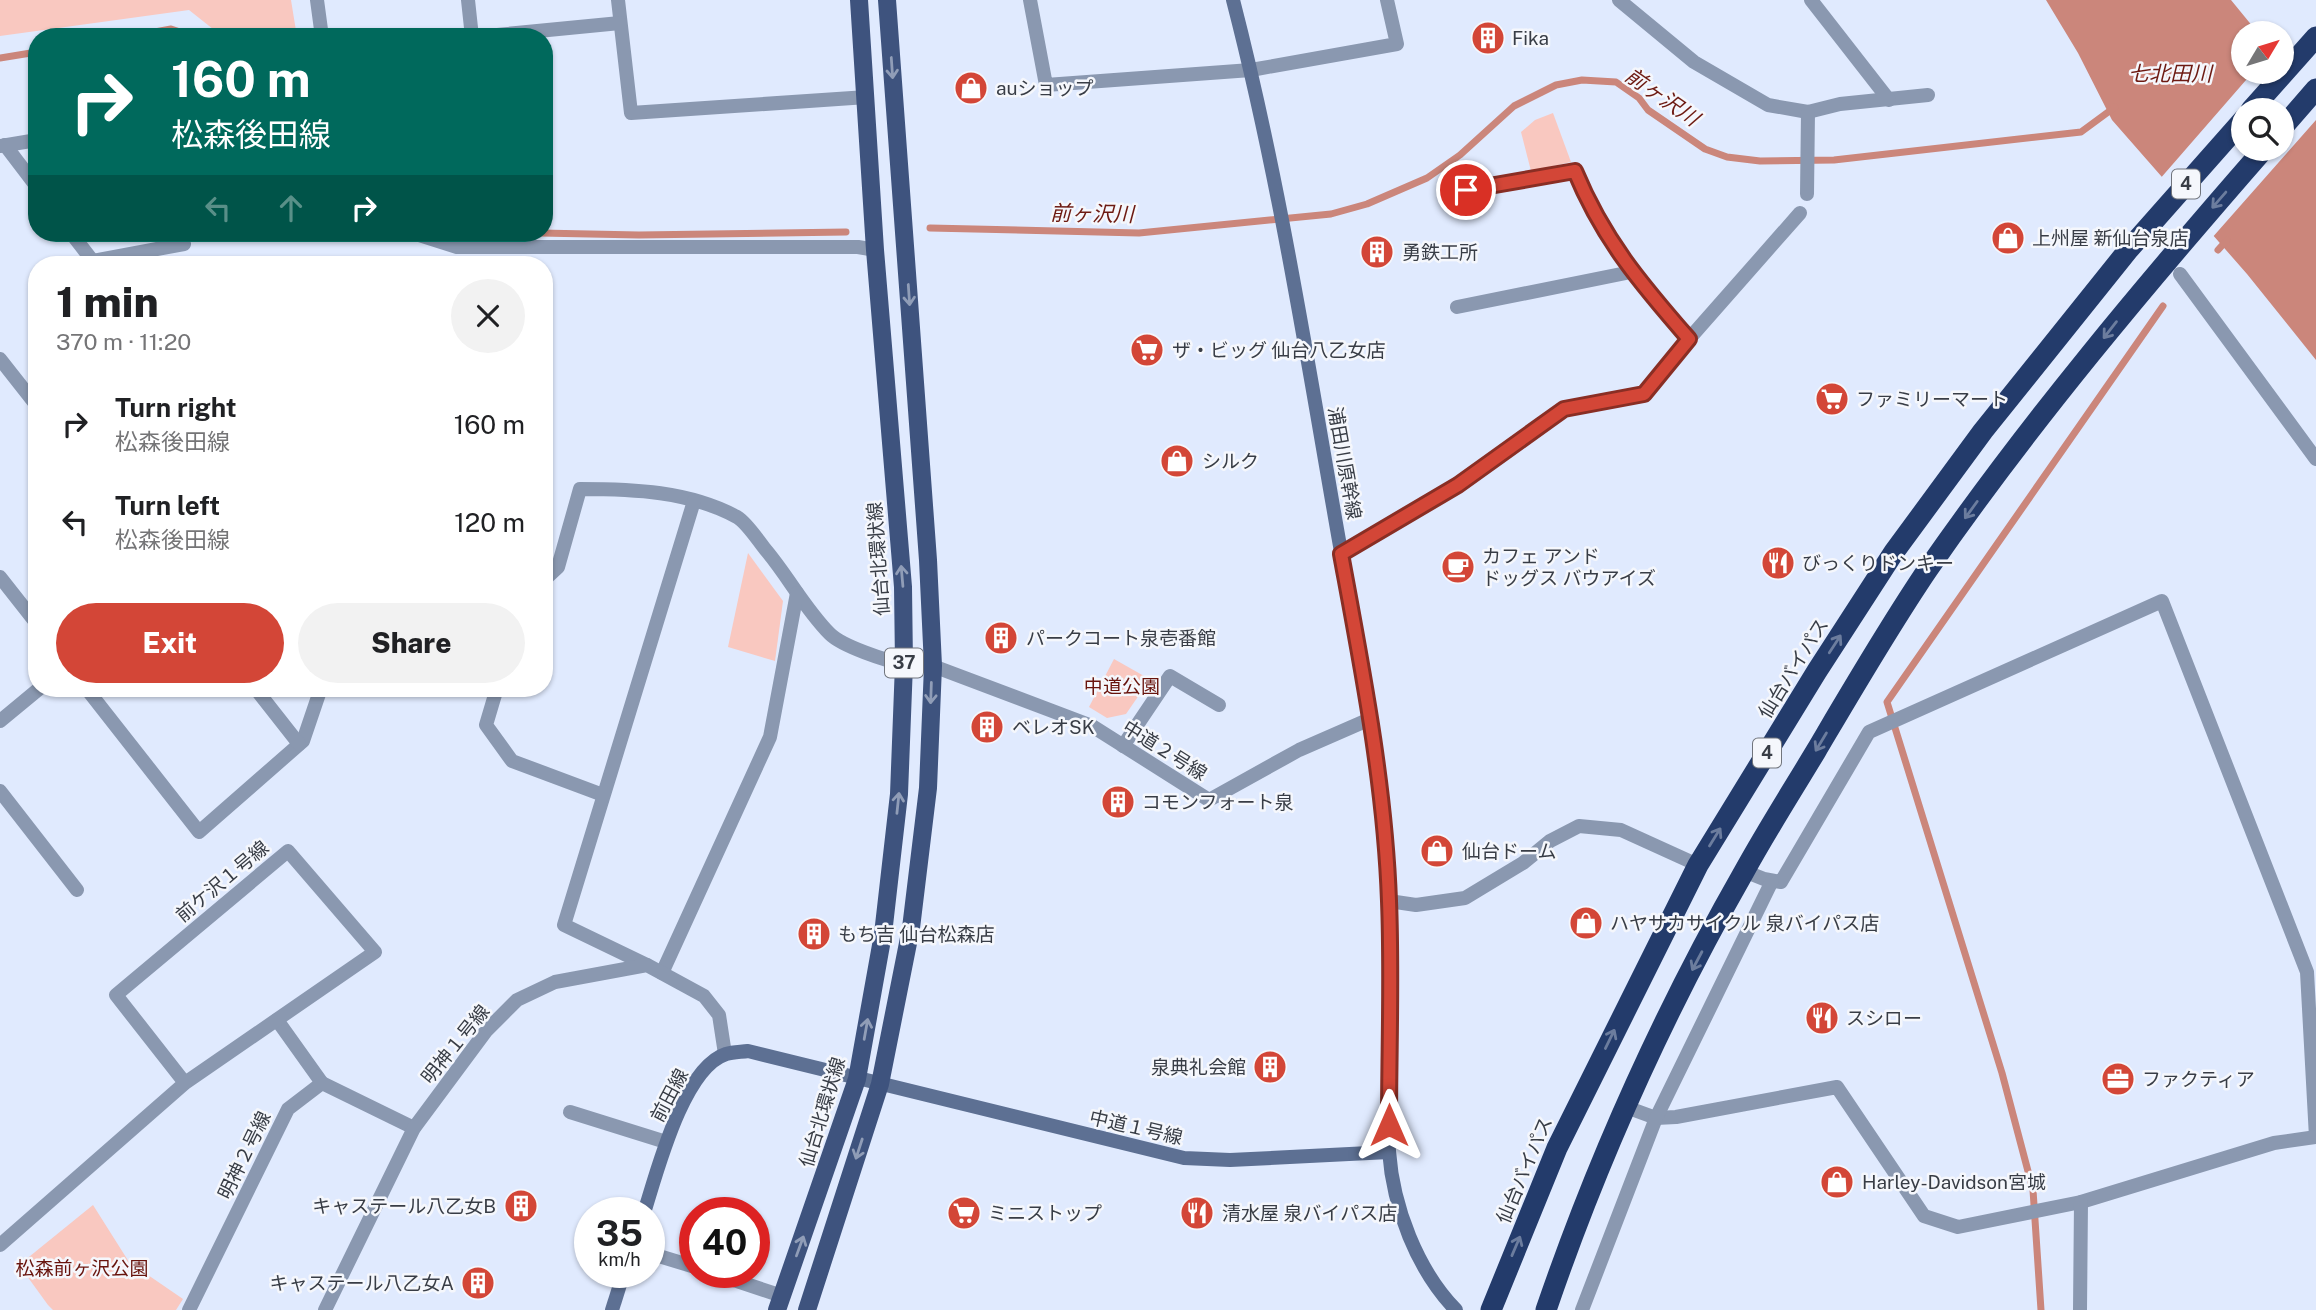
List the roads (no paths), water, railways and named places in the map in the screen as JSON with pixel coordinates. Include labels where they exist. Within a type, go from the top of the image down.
[{"type":"highway","points":[[2263,98],[2316,37]]},
{"type":"highway","points":[[2294,114],[2316,89]]},
{"type":"highway","name":"仙台バイパス","points":[[1492,1310],[1557,1148],[1698,865],[1817,671],[1894,552],[1983,431],[2129,249],[2231,134]]},
{"type":"highway","name":"4","points":[[1546,1310],[1573,1232],[1626,1107],[1682,989],[1744,871],[1927,570],[2016,449],[2152,277],[2254,161]]},
{"type":"main road","name":"仙台北環状線","points":[[780,1303],[858,1079],[883,934],[899,794],[904,664],[903,587],[875,250],[859,0]]},
{"type":"main road","name":"37","points":[[807,1310],[880,1084],[911,928],[928,788],[933,666],[927,546],[888,0]]},
{"type":"street","points":[[317,0],[321,28]]},
{"type":"street","points":[[468,0],[473,28]]},
{"type":"street","points":[[618,0],[631,113],[867,97]]},
{"type":"street","points":[[1030,0],[1046,85],[1251,71],[1396,44],[1387,0]]},
{"type":"street","points":[[1233,0],[1251,71]]},
{"type":"street","points":[[1619,0],[1695,62],[1768,105],[1808,112],[1840,104],[1928,94]]},
{"type":"street","points":[[1811,0],[1889,100]]},
{"type":"street","points":[[553,29],[620,23]]},
{"type":"street","name":"浦田川原幹線","points":[[1251,71],[1286,235],[1370,719],[1389,901],[1389,1153],[1398,1201],[1416,1252],[1456,1310]]},
{"type":"street","points":[[1807,194],[1808,112]]},
{"type":"street","points":[[2,145],[28,141]]},
{"type":"street","points":[[2,145],[28,176]]},
{"type":"street","points":[[1466,190],[1575,171],[1591,208],[1631,272],[1689,339]]},
{"type":"street","points":[[1341,554],[1458,485],[1564,409],[1644,394],[1800,213]]},
{"type":"street","points":[[78,242],[89,256]]},
{"type":"street","points":[[441,242],[457,247],[858,247],[875,250]]},
{"type":"street","points":[[127,256],[184,244]]},
{"type":"street","points":[[1457,307],[1631,272]]},
{"type":"street","points":[[2180,274],[2316,459]]},
{"type":"street","points":[[0,359],[28,391]]},
{"type":"street","points":[[553,572],[558,567],[580,489],[637,489],[695,501],[739,518],[783,570],[797,593],[831,636],[885,660],[904,664]]},
{"type":"street","points":[[695,501],[564,925],[704,996],[719,1015],[725,1054],[748,1051],[858,1079]]},
{"type":"street","points":[[0,577],[28,613]]},
{"type":"street","points":[[662,973],[770,737],[797,593]]},
{"type":"street","points":[[1626,1107],[1656,1118],[1676,1118],[1837,1087],[1924,1216],[1958,1227],[2075,1203],[2274,1143],[2316,1137],[2311,972],[2162,601],[1869,732],[1781,882],[1744,871]]},
{"type":"street","name":"中道２号線","points":[[933,666],[1092,726],[1209,800],[1299,750],[1370,719]]},
{"type":"street","points":[[1123,746],[1170,676],[1219,705]]},
{"type":"street","points":[[0,721],[29,697]]},
{"type":"street","points":[[93,697],[199,832],[303,741],[318,697]]},
{"type":"street","points":[[262,697],[299,744]]},
{"type":"street","points":[[494,697],[486,725],[512,761],[603,795]]},
{"type":"street","points":[[0,791],[77,890]]},
{"type":"street","points":[[1389,901],[1416,905],[1465,898],[1523,863],[1549,841],[1579,826],[1621,830],[1698,865]]},
{"type":"street","name":"前ケ沢１号線","points":[[0,1245],[185,1083],[375,952],[288,851],[116,995],[185,1083]]},
{"type":"street","points":[[1582,1310],[1656,1118],[1772,881]]},
{"type":"street","name":"明神１号線","points":[[325,1310],[414,1128],[486,1031],[517,1000],[555,982],[647,965]]},
{"type":"street","points":[[277,1020],[322,1083],[414,1128]]},
{"type":"street","name":"前田線","points":[[649,1197],[666,1142],[692,1085],[706,1067],[725,1054]]},
{"type":"street","name":"中道１号線","points":[[858,1079],[1184,1158],[1230,1160],[1389,1153]]},
{"type":"street","name":"明神２号線","points":[[189,1310],[288,1108],[322,1083]]},
{"type":"street","points":[[570,1112],[666,1142]]},
{"type":"street","points":[[2075,1203],[2080,1310]]},
{"type":"street","points":[[612,1310],[620,1288]]},
{"type":"street","points":[[746,1288],[780,1303]]},
{"type":"water","name":"七北田川","points":[[2046,0],[2231,0],[2248,21],[2231,21],[2231,84],[2294,84],[2294,81],[2316,98],[2316,360],[2247,274],[2112,120],[2078,53]]},
{"type":"waterway","points":[[0,58],[28,53]]},
{"type":"waterway","name":"前ヶ沢川","points":[[930,228],[1139,233],[1331,214],[1367,204],[1427,178],[1460,155],[1514,106],[1556,85],[1582,80],[1616,82],[1639,98],[1648,110],[1705,149],[1727,157],[1760,161],[1834,160],[2081,132],[2115,107]]},
{"type":"waterway","points":[[553,233],[639,235],[846,232]]},
{"type":"waterway","points":[[2218,250],[2227,240]]},
{"type":"waterway","points":[[2041,1310],[2033,1190],[2002,1073],[1887,702],[2163,306]]},
{"type":"place","name":"Fika","points":[[1488,38]]},
{"type":"place","name":"auショップ","points":[[971,88]]},
{"type":"place","name":"上州屋 新仙台泉店","points":[[2008,238]]},
{"type":"place","name":"勇鉄工所","points":[[1377,252]]},
{"type":"place","name":"ザ・ビッグ 仙台八乙女店","points":[[1147,350]]},
{"type":"place","name":"ファミリーマート","points":[[1832,399]]},
{"type":"place","name":"シルク","points":[[1177,461]]},
{"type":"place","name":"びっくりドンキー","points":[[1778,563]]},
{"type":"place","name":"カフェ アンド ドッグス バウアイズ","points":[[1458,567]]},
{"type":"place","name":"パークコート泉壱番館","points":[[1001,638]]},
{"type":"place","name":"ベレオSK","points":[[987,727]]},
{"type":"place","name":"コモンフォート泉","points":[[1118,802]]},
{"type":"place","name":"仙台ドーム","points":[[1437,851]]},
{"type":"place","name":"ハヤサカサイクル 泉バイパス店","points":[[1586,923]]},
{"type":"place","name":"もち吉 仙台松森店","points":[[814,934]]},
{"type":"place","name":"スシロー","points":[[1822,1018]]},
{"type":"place","name":"泉典礼会館","points":[[1270,1067]]},
{"type":"place","name":"ファクティア","points":[[2118,1079]]},
{"type":"place","name":"Harley-Davidson宮城","points":[[1837,1182]]},
{"type":"place","name":"キャステール八乙女B","points":[[521,1206]]},
{"type":"place","name":"ミニストップ","points":[[964,1213]]},
{"type":"place","name":"清水屋 泉バイパス店","points":[[1197,1213]]},
{"type":"place","name":"キャステール八乙女A","points":[[478,1283]]},
{"type":"park label","name":"中道公園","points":[[1122,686]]},
{"type":"park label","name":"松森前ヶ沢公園","points":[[82,1268]]}]
